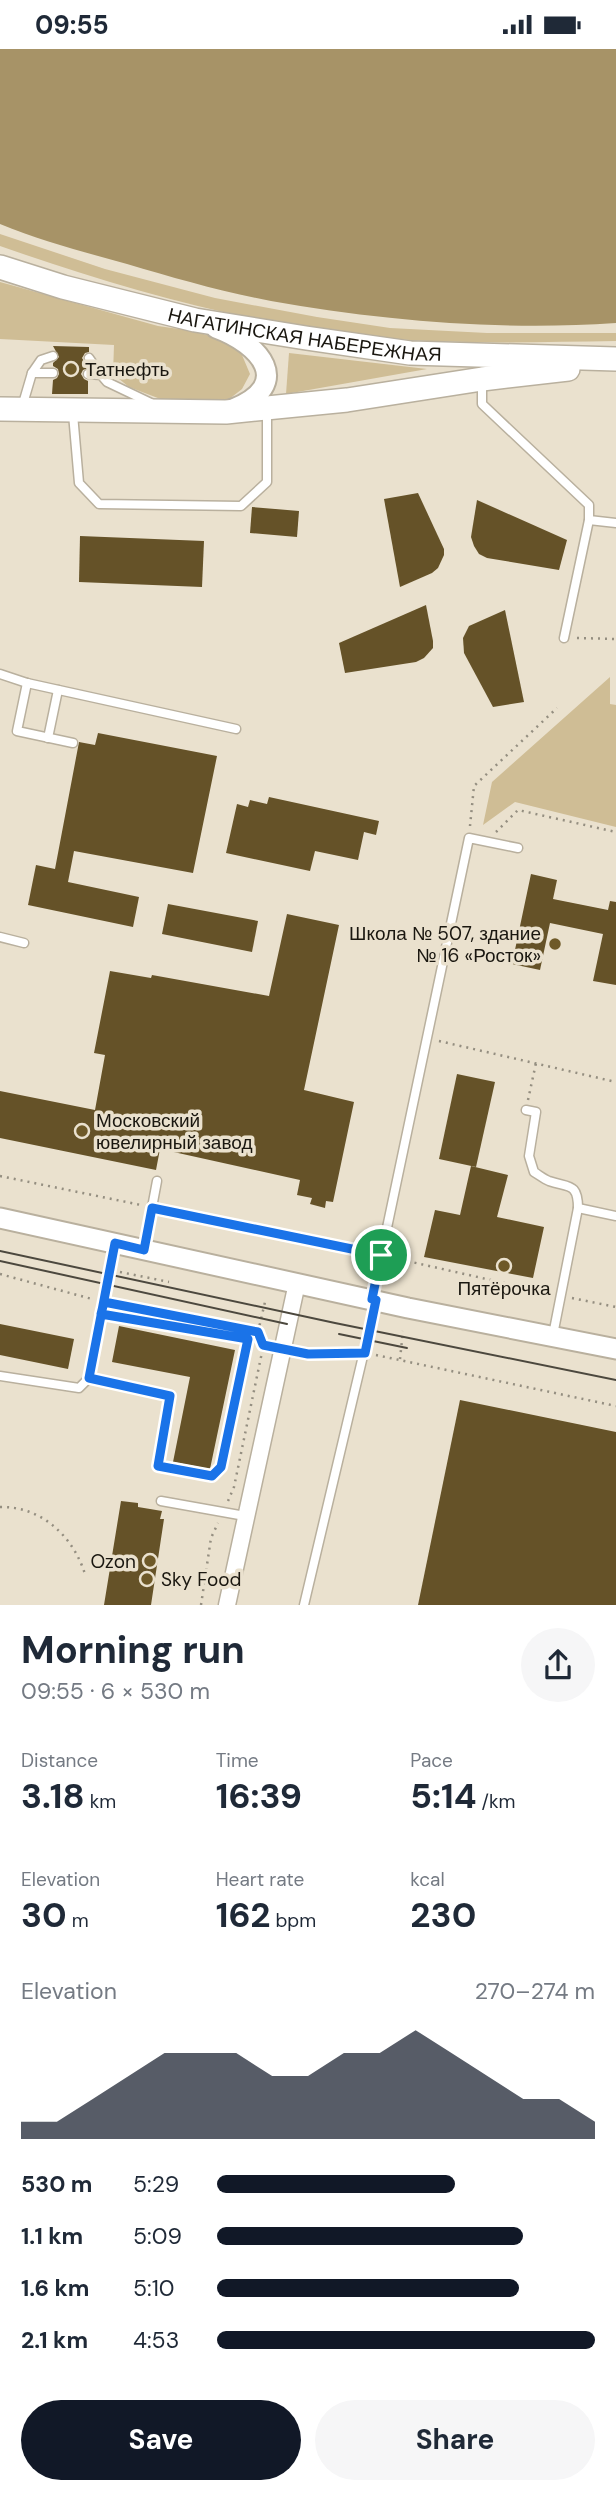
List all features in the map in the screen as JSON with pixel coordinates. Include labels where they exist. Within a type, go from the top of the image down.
[{"type":"main road","name":"НАГАТИНСКАЯ НАБЕРЕЖНАЯ","points":[[0,267],[63,287],[195,320],[410,353],[616,361]]},
{"type":"main road","name":"НАГАТИНСКАЯ НАБЕРЕЖНАЯ","points":[[11,410],[226,412],[347,400],[616,361]]},
{"type":"street","points":[[195,320],[226,331],[250,345],[260,355],[265,366],[263,388],[256,397],[226,412]]},
{"type":"street","points":[[0,1218],[374,1300],[616,1349]]},
{"type":"street","points":[[227,1605],[297,1283]]},
{"type":"lane","points":[[11,410],[41,360],[53,356]]},
{"type":"lane","points":[[89,358],[107,381],[170,413]]},
{"type":"lane","points":[[32,373],[53,373]]},
{"type":"lane","points":[[89,374],[101,375]]},
{"type":"lane","points":[[482,379],[482,404],[589,505],[589,520],[564,638]]},
{"type":"lane","points":[[73,411],[79,483],[99,504],[242,506],[267,482],[267,408]]},
{"type":"lane","points":[[589,520],[616,523]]},
{"type":"lane","points":[[0,674],[27,683],[236,729]]},
{"type":"lane","points":[[27,683],[17,731],[73,743]]},
{"type":"lane","points":[[48,738],[58,690]]},
{"type":"lane","points":[[304,1605],[365,1353],[381,1255],[469,838],[518,848]]},
{"type":"lane","points":[[0,937],[24,943]]},
{"type":"lane","points":[[526,1110],[536,1112],[529,1156],[534,1172],[547,1181],[571,1186],[578,1195],[578,1208],[553,1335]]},
{"type":"lane","points":[[144,1250],[157,1181]]},
{"type":"lane","points":[[578,1208],[616,1216]]},
{"type":"lane","points":[[0,1376],[79,1388],[89,1378],[115,1243]]},
{"type":"lane","points":[[89,1378],[170,1396],[158,1466],[212,1476],[221,1467],[248,1339],[101,1314]]},
{"type":"lane","points":[[161,1501],[245,1516]]},
{"type":"path","points":[[564,638],[616,639]]},
{"type":"path","points":[[469,838],[474,786],[557,708]]},
{"type":"path","points":[[487,842],[518,810],[616,832]]},
{"type":"path","points":[[425,1038],[616,1082]]},
{"type":"path","points":[[526,1110],[536,1063]]},
{"type":"path","points":[[0,1176],[616,1307]]},
{"type":"path","points":[[110,1269],[169,1282]]},
{"type":"path","points":[[0,1274],[104,1302]]},
{"type":"path","points":[[201,1605],[211,1538],[234,1487],[263,1345],[258,1332],[265,1302]]},
{"type":"path","points":[[400,1360],[403,1331]]},
{"type":"path","points":[[263,1345],[308,1354],[365,1353],[616,1406]]},
{"type":"path","points":[[0,1507],[29,1512],[54,1526],[74,1548],[85,1574]]},
{"type":"shaded area","points":[[0,49],[616,49],[616,323],[530,326],[443,323],[314,308],[199,284],[63,246],[0,224]]},
{"type":"shaded area","points":[[0,234],[105,269],[215,298],[317,317],[390,328],[487,333],[616,333],[616,341],[409,340],[305,328],[202,307],[100,279],[0,246]]},
{"type":"shaded area","points":[[0,282],[158,326],[193,331],[228,341],[242,355],[250,374],[242,389],[228,400],[163,400],[129,387],[113,374],[114,345],[0,339]]},
{"type":"shaded area","points":[[289,353],[427,369],[286,394]]},
{"type":"shaded area","points":[[610,677],[610,704],[616,705],[616,827],[515,802],[483,825],[492,782]]},
{"type":"building","points":[[53,346],[89,347],[89,352],[82,358],[88,368],[81,374],[88,381],[88,394],[52,394],[53,380],[59,374],[58,369],[53,366],[59,357]]},
{"type":"building","points":[[418,493],[444,549],[444,555],[438,568],[432,573],[400,587],[384,499]]},
{"type":"building","points":[[477,500],[567,540],[559,570],[487,558],[479,554],[471,537]]},
{"type":"building","points":[[252,507],[299,511],[297,537],[250,533]]},
{"type":"building","points":[[80,536],[204,541],[202,587],[79,582]]},
{"type":"building","points":[[426,605],[433,648],[424,658],[416,662],[345,673],[339,643]]},
{"type":"building","points":[[505,610],[524,702],[493,707],[464,653],[463,638],[469,626]]},
{"type":"building","points":[[98,733],[217,756],[193,873],[74,851],[68,882],[139,897],[133,927],[28,905],[36,865],[55,869],[79,742],[95,745]]},
{"type":"building","points":[[269,797],[379,821],[376,835],[364,832],[358,860],[315,851],[310,871],[226,853],[237,804],[248,807],[250,800],[267,804]]},
{"type":"building","points":[[531,874],[557,880],[553,899],[608,910],[610,901],[616,902],[616,985],[593,981],[603,934],[550,923],[540,970],[512,964]]},
{"type":"building","points":[[168,904],[258,921],[252,952],[162,934]]},
{"type":"building","points":[[287,914],[339,925],[304,1090],[354,1102],[333,1202],[326,1201],[325,1208],[310,1204],[312,1198],[297,1195],[300,1180],[160,1149],[156,1170],[0,1138],[0,1091],[95,1110],[105,1055],[94,1053],[110,971],[151,978],[152,975],[269,996]]},
{"type":"building","points":[[457,1074],[495,1082],[476,1167],[439,1159]]},
{"type":"building","points":[[471,1166],[508,1175],[497,1217],[544,1227],[533,1278],[424,1257],[435,1210],[460,1215]]},
{"type":"building","points":[[0,1324],[74,1339],[68,1369],[0,1355]]},
{"type":"building","points":[[119,1326],[235,1350],[210,1469],[173,1462],[190,1377],[112,1362]]},
{"type":"building","points":[[460,1400],[616,1432],[616,1605],[418,1605]]},
{"type":"building","points":[[121,1501],[162,1511],[160,1519],[164,1519],[151,1605],[104,1605]]},
{"type":"tram line","points":[[0,1251],[616,1380]]},
{"type":"tram line","points":[[0,1261],[287,1324]]},
{"type":"tram line","points":[[339,1334],[407,1348]]},
{"type":"place","name":"Татнефть","points":[[71,369]]},
{"type":"place","name":"Школа № 507, здание № 16 «Росток»","points":[[555,944]]},
{"type":"place","name":"Московский ювелирный завод","points":[[82,1131]]},
{"type":"place","name":"Пятёрочка","points":[[504,1266]]},
{"type":"place","name":"Ozon","points":[[150,1561]]},
{"type":"place","name":"Sky Food","points":[[147,1579]]},
{"type":"route","points":[[381,1255],[152,1208],[144,1250],[115,1243],[104,1302],[101,1314],[89,1378],[170,1396],[158,1466],[212,1476],[221,1467],[248,1339],[101,1314],[104,1302],[258,1332],[263,1345],[308,1354],[365,1353],[376,1300],[372,1299],[381,1255]]}]
